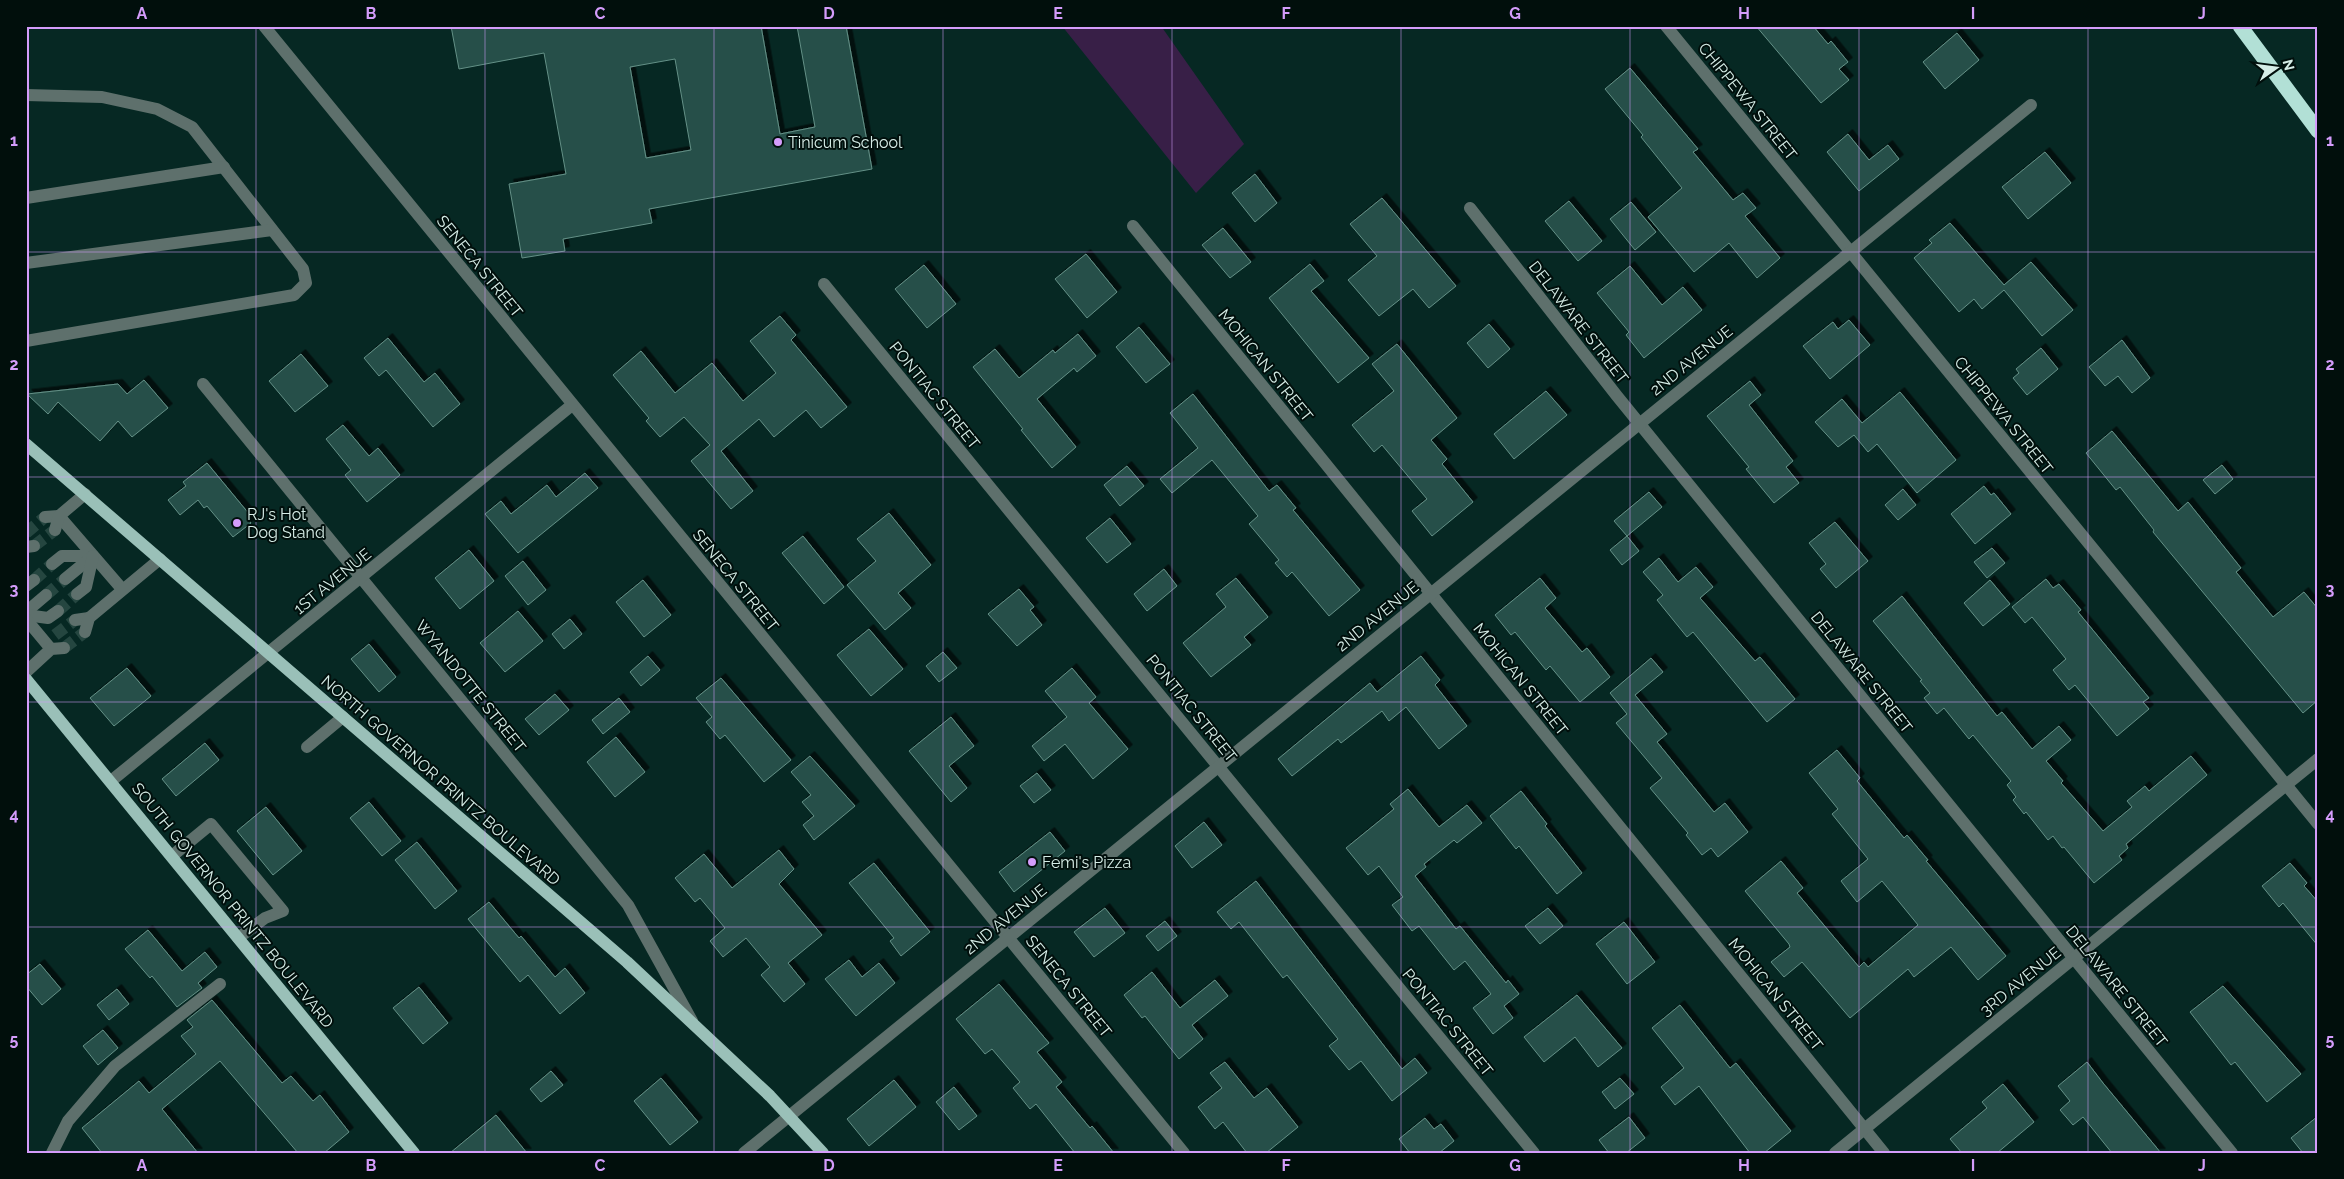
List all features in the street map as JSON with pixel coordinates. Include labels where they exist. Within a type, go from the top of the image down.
[{"type":"highway","points":[[2240,26],[2318,131]]},
{"type":"main road","name":"NORTH GOVERNOR PRINTZ BOULEVARD","points":[[26,444],[538,885],[693,1023],[823,1153]]},
{"type":"main road","name":"SOUTH GOVERNOR PRINTZ BOULEVARD","points":[[26,678],[414,1153]]},
{"type":"street","name":"SENECA STREET","points":[[264,26],[1184,1153]]},
{"type":"street","name":"CHIPPEWA STREET","points":[[1666,26],[2318,824]]},
{"type":"street","points":[[26,95],[102,97],[157,109],[192,126],[303,269],[306,283],[294,295],[26,341]]},
{"type":"street","name":"2ND AVENUE","points":[[744,1153],[2031,105]]},
{"type":"street","points":[[26,198],[224,167]]},
{"type":"street","name":"DELAWARE STREET","points":[[1470,208],[1639,424],[2232,1153]]},
{"type":"street","name":"MOHICAN STREET","points":[[1133,226],[1884,1153]]},
{"type":"street","points":[[26,263],[272,230]]},
{"type":"street","name":"PONTIAC STREET","points":[[824,284],[1534,1153]]},
{"type":"street","name":"WYANDOTTE STREET","points":[[202,384],[628,905],[693,1023]]},
{"type":"street","name":"1ST AVENUE","points":[[110,781],[572,405]]},
{"type":"street","points":[[45,518],[59,516],[85,494]]},
{"type":"street","points":[[55,530],[59,516]]},
{"type":"street","points":[[59,516],[122,589]]},
{"type":"street","points":[[52,564],[62,556],[93,556]]},
{"type":"street","points":[[65,579],[93,556]]},
{"type":"street","points":[[77,594],[86,587],[93,556]]},
{"type":"street","points":[[85,632],[89,618],[160,559]]},
{"type":"street","points":[[26,615],[46,595]]},
{"type":"street","points":[[26,615],[48,618],[58,610]]},
{"type":"street","points":[[26,615],[58,648]]},
{"type":"street","points":[[75,620],[89,618]]},
{"type":"street","points":[[56,635],[58,648]]},
{"type":"street","points":[[26,672],[58,648]]},
{"type":"street","points":[[307,747],[343,717]]},
{"type":"street","name":"3RD AVENUE","points":[[1836,1153],[2318,759]]},
{"type":"street","points":[[172,856],[211,824],[282,911],[265,918],[238,938]]},
{"type":"street","points":[[52,1153],[68,1121],[115,1066],[220,984]]},
{"type":"shaded area","points":[[1062,26],[1161,26],[1244,144],[1196,193]]},
{"type":"building","name":"Tinicum School","points":[[451,26],[761,26],[780,134],[815,127],[797,26],[846,26],[872,169],[649,209],[652,223],[563,239],[565,251],[522,258],[509,184],[566,174],[544,53],[459,69]],"holes":[[[675,59],[691,150],[646,158],[630,67]]]},
{"type":"building","points":[[1756,26],[1813,26],[1828,44],[1831,41],[1848,62],[1839,69],[1849,80],[1821,103]]},
{"type":"building","points":[[1957,33],[1979,60],[1945,89],[1923,62]]},
{"type":"building","points":[[1630,68],[1698,149],[1693,152],[1733,200],[1743,193],[1756,208],[1745,216],[1780,258],[1757,278],[1729,243],[1694,272],[1648,217],[1682,188],[1641,137],[1643,135],[1605,89]]},
{"type":"building","points":[[1848,134],[1869,160],[1888,145],[1899,159],[1859,191],[1827,152]]},
{"type":"building","points":[[2045,152],[2071,183],[2028,219],[2002,187]]},
{"type":"building","points":[[1255,174],[1277,203],[1255,222],[1232,193]]},
{"type":"building","points":[[1382,198],[1456,286],[1429,308],[1413,289],[1379,316],[1348,280],[1377,256],[1350,224]]},
{"type":"building","points":[[1569,201],[1602,241],[1578,261],[1545,221]]},
{"type":"building","points":[[1631,202],[1656,232],[1635,250],[1610,219]]},
{"type":"building","points":[[1950,223],[2004,285],[2031,262],[2073,310],[2042,336],[2004,290],[1982,309],[1974,299],[1959,312],[1914,258],[1932,243],[1929,240]]},
{"type":"building","points":[[1223,228],[1251,262],[1230,278],[1202,245]]},
{"type":"building","points":[[1086,254],[1117,292],[1087,318],[1055,279]]},
{"type":"building","points":[[1310,264],[1324,281],[1311,291],[1369,358],[1338,383],[1269,298]]},
{"type":"building","points":[[924,265],[956,304],[927,328],[895,289]]},
{"type":"building","points":[[1630,266],[1662,305],[1683,287],[1702,310],[1644,358],[1626,335],[1629,332],[1597,293]]},
{"type":"building","points":[[780,316],[796,335],[791,340],[847,407],[821,428],[806,410],[774,437],[759,419],[721,451],[753,491],[731,509],[691,461],[710,445],[684,417],[660,437],[646,421],[649,418],[613,375],[641,351],[675,393],[712,363],[743,401],[776,373],[750,341]]},
{"type":"building","points":[[1849,320],[1870,345],[1830,379],[1803,346],[1833,322],[1838,329]]},
{"type":"building","points":[[1489,324],[1510,349],[1488,368],[1467,343]]},
{"type":"building","points":[[1139,327],[1170,364],[1146,383],[1116,347]]},
{"type":"building","points":[[1078,334],[1096,356],[1077,372],[1074,368],[1037,399],[1076,447],[1052,468],[973,367],[995,349],[1019,378],[1053,350],[1055,353]]},
{"type":"building","points":[[388,338],[424,382],[435,373],[460,404],[433,427],[386,370],[379,376],[364,358]]},
{"type":"building","points":[[2122,340],[2150,378],[2132,393],[2118,376],[2105,386],[2089,367]]},
{"type":"building","points":[[1397,344],[1457,418],[1431,440],[1447,459],[1442,464],[1473,502],[1432,536],[1412,511],[1427,499],[1382,445],[1374,452],[1352,425],[1394,391],[1372,364]]},
{"type":"building","points":[[2041,348],[2058,369],[2027,395],[2013,378],[2019,373],[2016,369]]},
{"type":"building","points":[[301,354],[328,386],[295,412],[269,381]]},
{"type":"building","points":[[144,380],[168,408],[132,437],[118,421],[100,441],[58,402],[48,414],[27,394],[118,384],[127,394]]},
{"type":"building","points":[[1750,381],[1761,395],[1749,405],[1793,461],[1786,467],[1799,483],[1774,503],[1746,469],[1749,467],[1707,416]]},
{"type":"building","points":[[1546,391],[1567,415],[1514,459],[1494,434]]},
{"type":"building","points":[[1900,392],[1956,460],[1917,493],[1877,444],[1868,452],[1854,435],[1838,447],[1815,422],[1842,399],[1862,423]]},
{"type":"building","points":[[1193,394],[1269,491],[1277,485],[1296,508],[1293,510],[1360,590],[1329,616],[1292,572],[1287,577],[1275,563],[1279,560],[1249,524],[1258,516],[1212,460],[1172,493],[1160,479],[1198,448],[1170,413]]},
{"type":"building","points":[[343,425],[369,456],[378,448],[400,475],[367,502],[345,475],[351,470],[326,439]]},
{"type":"building","points":[[2112,431],[2178,511],[2188,502],[2241,568],[2236,572],[2273,617],[2304,592],[2318,609],[2318,700],[2303,713],[2153,532],[2154,530],[2120,487],[2116,490],[2086,453]]},
{"type":"building","points":[[207,463],[250,515],[247,518],[251,523],[233,537],[207,506],[204,508],[198,500],[180,515],[168,500],[186,486],[183,482]]},
{"type":"building","points":[[2222,465],[2233,479],[2215,494],[2203,480]]},
{"type":"building","points":[[1127,466],[1144,486],[1120,506],[1104,485]]},
{"type":"building","points":[[585,473],[598,488],[518,553],[485,514],[501,501],[511,514],[547,485],[556,497]]},
{"type":"building","points":[[1984,486],[1991,495],[1994,493],[2011,514],[1975,544],[1951,514]]},
{"type":"building","points":[[1903,489],[1916,505],[1898,520],[1885,505]]},
{"type":"building","points":[[1649,492],[1662,507],[1627,536],[1614,521]]},
{"type":"building","points":[[889,513],[931,565],[898,593],[911,608],[885,630],[847,585],[876,561],[857,539]]},
{"type":"building","points":[[1110,518],[1131,544],[1107,563],[1086,538]]},
{"type":"building","points":[[1835,522],[1868,561],[1836,588],[1820,569],[1826,564],[1809,543]]},
{"type":"building","points":[[803,536],[844,587],[824,604],[782,553]]},
{"type":"building","points":[[1627,536],[1639,551],[1622,565],[1610,550]]},
{"type":"building","points":[[1992,548],[2005,563],[1987,578],[1974,562]]},
{"type":"building","points":[[469,550],[494,581],[460,609],[435,578]]},
{"type":"building","points":[[1659,558],[1678,582],[1696,567],[1713,587],[1700,598],[1755,661],[1760,657],[1795,699],[1767,722],[1693,632],[1687,637],[1657,600],[1663,595],[1643,572]]},
{"type":"building","points":[[523,561],[546,590],[528,605],[505,576]]},
{"type":"building","points":[[1164,569],[1177,586],[1147,611],[1134,594]]},
{"type":"building","points":[[1236,578],[1268,617],[1244,637],[1251,645],[1211,677],[1183,643],[1226,607],[1216,594]]},
{"type":"building","points":[[1540,578],[1556,598],[1545,608],[1582,652],[1587,648],[1610,677],[1580,702],[1550,666],[1546,670],[1515,632],[1511,635],[1495,615]]},
{"type":"building","points":[[2046,579],[2053,588],[2059,584],[2081,610],[2078,612],[2149,698],[2143,702],[2149,709],[2117,736],[2075,685],[2069,690],[2053,670],[2066,659],[2032,617],[2025,623],[2012,607]]},
{"type":"building","points":[[643,580],[671,615],[644,637],[616,602]]},
{"type":"building","points":[[1990,580],[2010,604],[1983,626],[1964,603]]},
{"type":"building","points":[[1019,589],[1034,607],[1030,610],[1042,625],[1017,646],[988,614]]},
{"type":"building","points":[[1902,596],[1997,716],[2002,712],[2032,749],[2059,726],[2071,740],[2046,761],[2063,781],[2061,783],[2103,831],[2132,807],[2127,801],[2145,786],[2149,791],[2191,756],[2207,775],[2126,844],[2128,848],[2119,856],[2122,860],[2094,883],[2053,836],[2048,840],[2026,812],[2024,814],[2013,800],[2016,797],[2007,785],[2011,781],[1973,735],[1969,739],[1944,708],[1937,714],[1924,698],[1930,693],[1920,681],[1922,680],[1873,621]]},
{"type":"building","points":[[518,611],[543,641],[505,672],[480,643]]},
{"type":"building","points":[[570,619],[582,634],[564,649],[552,634]]},
{"type":"building","points":[[869,629],[903,669],[871,696],[837,655]]},
{"type":"building","points":[[369,644],[396,677],[379,692],[351,659]]},
{"type":"building","points":[[943,652],[957,668],[939,682],[926,666]]},
{"type":"building","points":[[648,656],[660,670],[641,686],[630,672]]},
{"type":"building","points":[[1421,656],[1440,680],[1435,685],[1467,726],[1439,749],[1406,707],[1389,721],[1382,711],[1341,743],[1338,739],[1292,776],[1278,759],[1370,683],[1377,692]]},
{"type":"building","points":[[1651,658],[1663,672],[1635,695],[1667,734],[1657,742],[1714,812],[1725,803],[1748,832],[1718,857],[1711,848],[1702,855],[1686,835],[1688,833],[1650,788],[1662,778],[1616,723],[1627,714],[1610,693]]},
{"type":"building","points":[[127,668],[151,696],[114,726],[90,698]]},
{"type":"building","points":[[1072,668],[1096,697],[1089,703],[1128,749],[1093,779],[1065,744],[1044,761],[1032,746],[1067,717],[1045,691]]},
{"type":"building","points":[[721,678],[791,760],[764,782],[725,735],[720,739],[706,722],[712,717],[696,698]]},
{"type":"building","points":[[555,694],[569,710],[539,735],[525,719]]},
{"type":"building","points":[[619,698],[630,712],[603,734],[592,720]]},
{"type":"building","points":[[951,717],[974,746],[949,766],[967,788],[951,802],[909,751]]},
{"type":"building","points":[[616,737],[645,772],[615,797],[587,762]]},
{"type":"building","points":[[205,743],[219,760],[176,796],[162,779]]},
{"type":"building","points":[[1837,750],[1860,778],[1857,781],[1904,838],[1907,835],[1928,860],[1926,861],[2006,956],[1978,980],[1951,947],[1914,977],[1908,969],[1850,1018],[1802,962],[1784,977],[1771,962],[1790,947],[1789,944],[1745,891],[1781,861],[1803,888],[1797,893],[1859,967],[1864,962],[1868,967],[1918,925],[1882,881],[1857,902],[1841,881],[1868,859],[1832,814],[1838,809],[1809,773]]},
{"type":"building","points":[[810,756],[855,806],[814,840],[803,825],[814,816],[802,802],[811,795],[791,772]]},
{"type":"building","points":[[1037,773],[1051,790],[1034,803],[1020,786]]},
{"type":"building","points":[[1408,789],[1439,827],[1467,805],[1482,823],[1457,843],[1454,840],[1424,864],[1426,867],[1415,876],[1456,929],[1460,926],[1506,983],[1508,980],[1519,994],[1504,1006],[1513,1018],[1493,1034],[1473,1008],[1491,994],[1465,961],[1454,970],[1419,926],[1412,931],[1392,905],[1403,897],[1379,866],[1368,875],[1346,848],[1394,809],[1390,804]]},
{"type":"building","points":[[1521,791],[1547,824],[1545,826],[1582,873],[1557,894],[1519,846],[1516,849],[1490,816]]},
{"type":"building","points":[[369,802],[401,841],[382,856],[350,818]]},
{"type":"building","points":[[266,807],[302,851],[273,875],[237,831]]},
{"type":"building","points":[[1204,822],[1222,845],[1192,868],[1175,846]]},
{"type":"building","name":"Femi's Pizza","points":[[1050,832],[1065,851],[1014,892],[999,872]]},
{"type":"building","points":[[417,842],[457,891],[435,909],[395,860]]},
{"type":"building","points":[[779,850],[794,869],[779,884],[822,935],[788,963],[805,984],[784,1002],[761,975],[770,967],[746,938],[723,957],[710,941],[725,928],[700,898],[695,902],[675,878],[704,854],[732,888]]},
{"type":"building","points":[[874,863],[930,932],[901,956],[890,941],[894,938],[849,883]]},
{"type":"building","points":[[2290,863],[2307,883],[2304,886],[2318,902],[2318,946],[2283,903],[2279,907],[2262,886]]},
{"type":"building","points":[[1256,881],[1402,1069],[1415,1058],[1427,1073],[1392,1101],[1361,1061],[1349,1070],[1329,1046],[1338,1039],[1287,975],[1283,978],[1239,922],[1231,929],[1217,912]]},
{"type":"building","points":[[489,902],[519,938],[521,936],[555,977],[565,968],[585,993],[560,1014],[528,975],[520,982],[468,919]]},
{"type":"building","points":[[1105,908],[1125,933],[1094,957],[1074,932]]},
{"type":"building","points":[[1548,908],[1563,926],[1540,944],[1525,926]]},
{"type":"building","points":[[1165,921],[1177,936],[1158,951],[1146,936]]},
{"type":"building","points":[[1624,922],[1655,962],[1627,984],[1596,944]]},
{"type":"building","points":[[148,930],[182,971],[205,952],[217,967],[198,983],[202,988],[177,1007],[152,976],[150,978],[125,949]]},
{"type":"building","points":[[849,960],[862,977],[879,963],[895,983],[856,1016],[825,979]]},
{"type":"building","points":[[40,964],[61,989],[42,1005],[26,986],[26,975]]},
{"type":"building","points":[[1152,972],[1180,1008],[1215,980],[1228,996],[1192,1025],[1203,1039],[1179,1059],[1145,1016],[1142,1018],[1124,995]]},
{"type":"building","points":[[999,984],[1049,1043],[1037,1052],[1062,1082],[1056,1087],[1090,1128],[1092,1126],[1114,1153],[1075,1153],[1036,1104],[1030,1109],[1013,1088],[1020,1082],[992,1049],[985,1054],[956,1019]]},
{"type":"building","points":[[2223,986],[2301,1074],[2267,1102],[2235,1062],[2231,1065],[2190,1012]]},
{"type":"building","points":[[419,987],[448,1023],[423,1044],[393,1008]]},
{"type":"building","points":[[117,989],[129,1004],[109,1020],[97,1005]]},
{"type":"building","points":[[1577,995],[1622,1048],[1598,1067],[1575,1037],[1544,1062],[1524,1037]]},
{"type":"building","points":[[212,1000],[282,1083],[291,1076],[313,1101],[320,1095],[349,1132],[324,1153],[298,1153],[220,1061],[162,1109],[198,1153],[102,1153],[82,1128],[139,1081],[149,1093],[196,1054],[181,1036],[193,1027],[187,1020]]},
{"type":"building","points":[[1680,1005],[1730,1068],[1736,1063],[1791,1131],[1764,1153],[1750,1153],[1699,1086],[1675,1105],[1661,1087],[1684,1068],[1652,1028]]},
{"type":"building","points":[[103,1030],[118,1048],[98,1065],[83,1046]]},
{"type":"building","points":[[1225,1062],[1254,1098],[1267,1088],[1298,1127],[1266,1153],[1247,1153],[1223,1122],[1215,1129],[1198,1107],[1222,1088],[1210,1073]]},
{"type":"building","points":[[2087,1062],[2161,1153],[2112,1153],[2083,1117],[2073,1125],[2060,1110],[2070,1101],[2058,1086]]},
{"type":"building","points":[[551,1071],[563,1085],[541,1102],[530,1089]]},
{"type":"building","points":[[661,1078],[698,1122],[670,1145],[634,1101]]},
{"type":"building","points":[[1620,1078],[1634,1094],[1615,1109],[1602,1092]]},
{"type":"building","points":[[894,1080],[916,1107],[869,1146],[847,1119]]},
{"type":"building","points":[[2003,1084],[2034,1122],[1997,1153],[1962,1153],[1950,1139],[1987,1108],[1982,1102]]},
{"type":"building","points":[[954,1087],[977,1116],[959,1130],[936,1102]]},
{"type":"building","points":[[496,1115],[527,1153],[450,1153]]},
{"type":"building","points":[[2318,1116],[2318,1153],[2303,1153],[2291,1138]]},
{"type":"building","points":[[1629,1117],[1645,1138],[1626,1153],[1609,1153],[1599,1140]]},
{"type":"building","points":[[1425,1118],[1434,1129],[1441,1124],[1454,1141],[1439,1153],[1410,1153],[1399,1139]]},
{"type":"tunnel","points":[[26,533],[45,517]]},
{"type":"tunnel","points":[[34,546],[55,530]]},
{"type":"tunnel","points":[[34,580],[52,564]]},
{"type":"tunnel","points":[[46,595],[65,579]]},
{"type":"tunnel","points":[[58,611],[77,594]]},
{"type":"tunnel","points":[[55,635],[75,620]]},
{"type":"tunnel","points":[[64,648],[85,632]]},
{"type":"place","name":"Tinicum School","points":[[778,142]]},
{"type":"place","name":"RJ's Hot Dog Stand","points":[[237,523]]},
{"type":"place","name":"Femi's Pizza","points":[[1032,862]]}]
